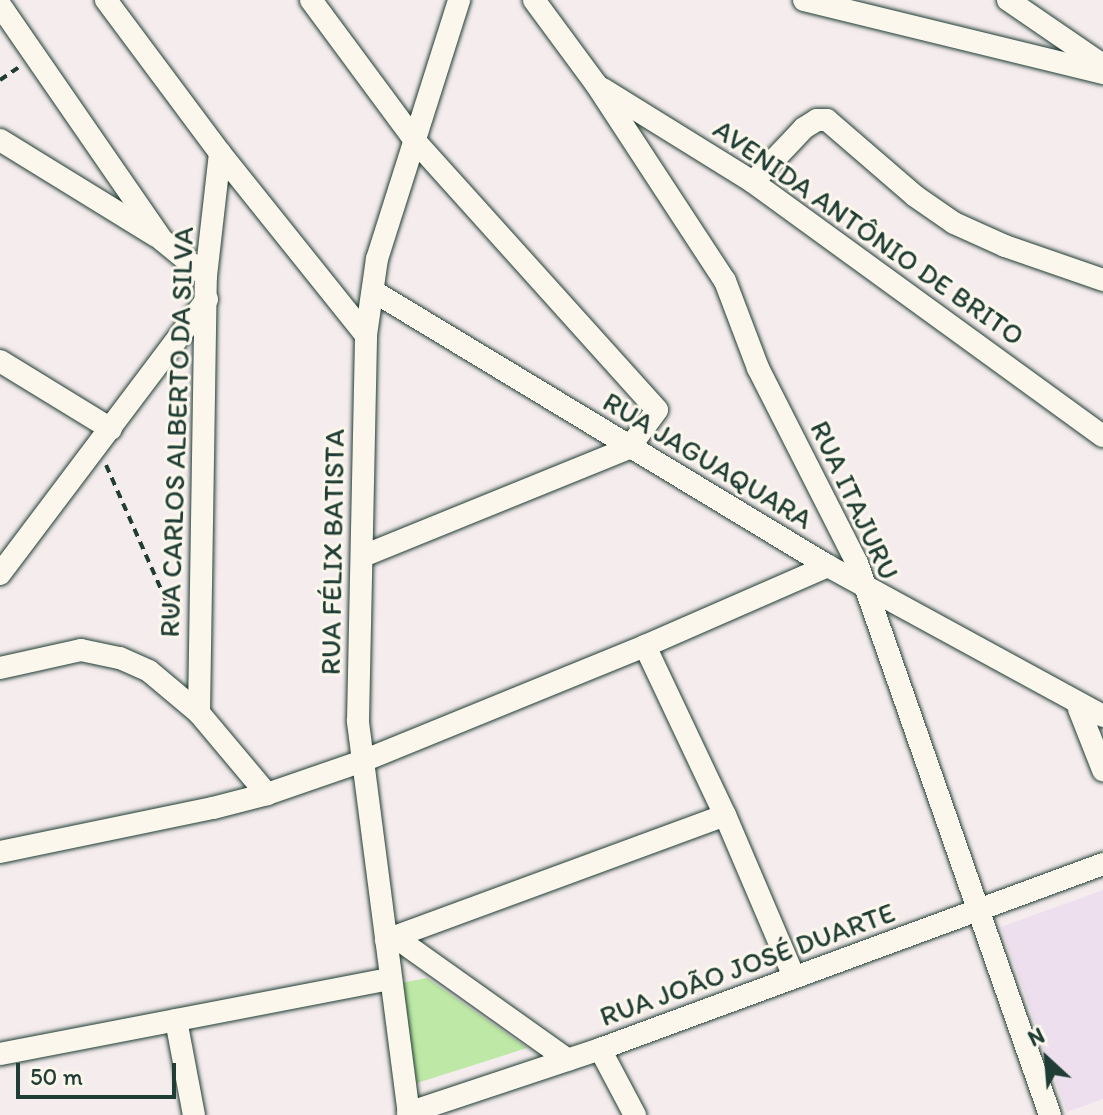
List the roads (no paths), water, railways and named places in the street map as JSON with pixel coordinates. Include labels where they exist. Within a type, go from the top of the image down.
[{"type":"street","points":[[106,0],[220,153],[366,335]]},
{"type":"street","points":[[311,0],[416,142],[657,410],[629,448],[363,556]]},
{"type":"street","name":"RUA FÉLIX BATISTA","points":[[409,1114],[391,979],[390,938],[358,721],[366,335],[377,259],[459,0]]},
{"type":"street","name":"RUA ITAJURU","points":[[534,0],[596,84],[725,281],[758,368],[832,509],[865,586],[1050,1115]]},
{"type":"street","points":[[804,0],[860,7],[1103,73]]},
{"type":"street","points":[[1008,0],[1103,65]]},
{"type":"street","points":[[0,5],[162,240],[207,288],[105,438],[0,574]]},
{"type":"street","name":"AVENIDA ANTÔNIO DE BRITO","points":[[596,84],[753,182],[1103,436]]},
{"type":"street","points":[[753,182],[804,128],[817,120],[827,120],[915,196],[954,223],[1005,246],[1103,280]]},
{"type":"street","points":[[0,140],[162,240]]},
{"type":"street","name":"RUA CARLOS ALBERTO DA SILVA","points":[[199,713],[207,288],[220,153]]},
{"type":"street","name":"RUA JAGUAQUARA","points":[[373,291],[828,566],[1103,716]]},
{"type":"street","points":[[0,361],[105,438]]},
{"type":"street","points":[[0,852],[267,794],[363,761],[645,646],[828,566]]},
{"type":"street","points":[[645,646],[725,815],[794,977]]},
{"type":"street","points":[[0,668],[81,650],[120,658],[149,671],[199,713],[267,794]]},
{"type":"street","points":[[1079,709],[1103,770]]},
{"type":"street","points":[[390,938],[725,815]]},
{"type":"street","name":"RUA JOÃO JOSÉ DUARTE","points":[[409,1114],[600,1049],[1103,864]]},
{"type":"street","points":[[390,938],[568,1060]]},
{"type":"street","points":[[0,1054],[391,979]]},
{"type":"street","points":[[176,1020],[194,1115]]},
{"type":"street","points":[[600,1049],[635,1115]]}]
